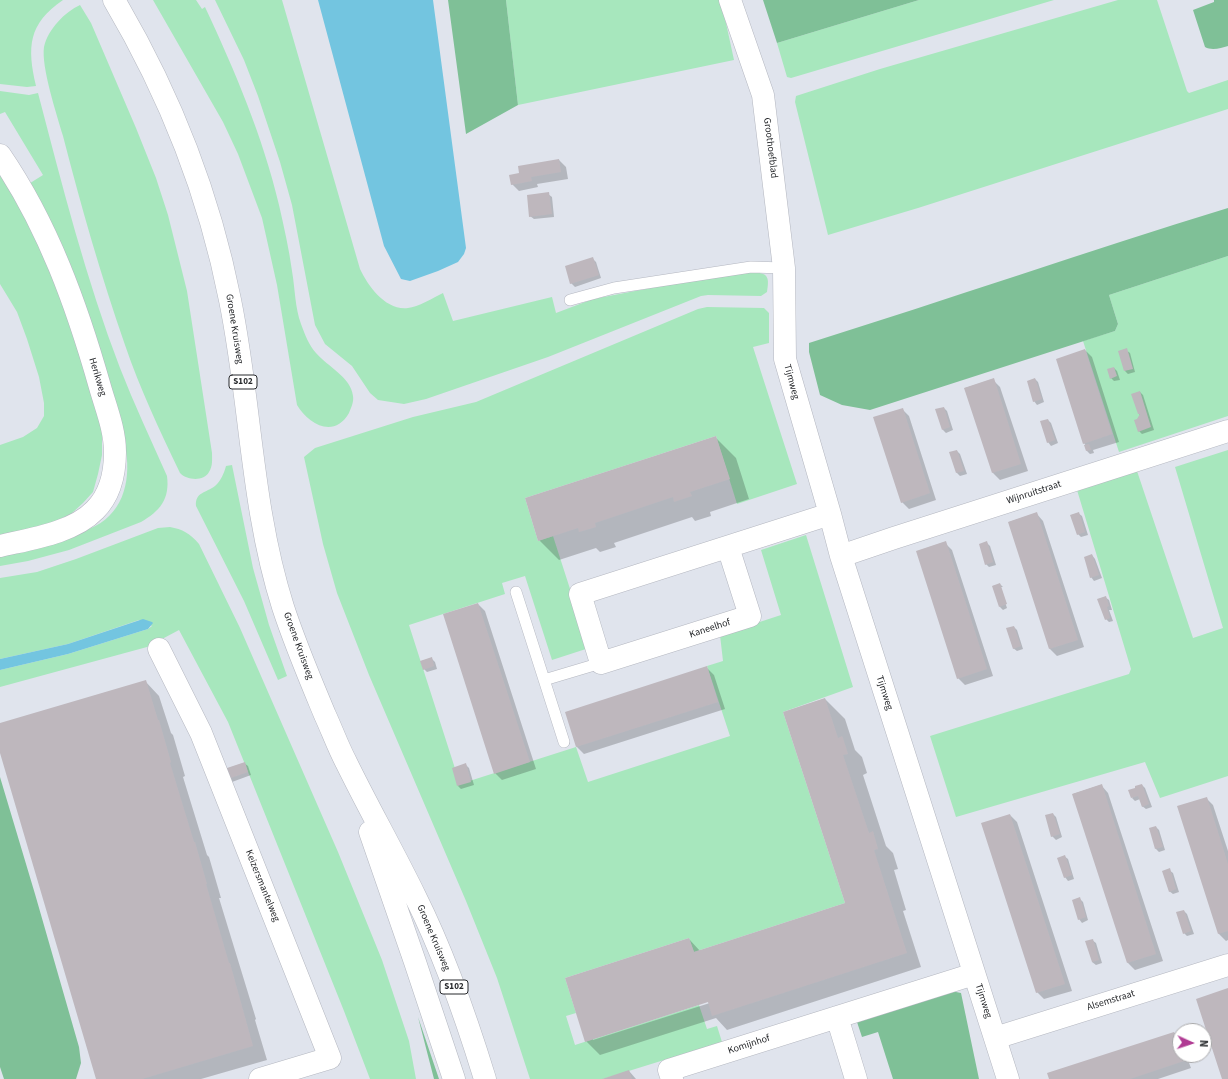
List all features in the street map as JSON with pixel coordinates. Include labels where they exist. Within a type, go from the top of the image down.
[{"type":"street","name":"Groene Kruisweg","points":[[114,0],[167,102],[196,173],[212,221],[230,300],[244,388],[251,454],[266,544],[275,580],[302,661],[345,761],[454,1079]]},
{"type":"street","name":"Groothoefblad","points":[[730,0],[763,95],[784,268],[784,302]]},
{"type":"street","name":"Herikweg","points":[[0,155],[12,172],[33,209],[74,304],[112,430],[115,450],[114,472],[107,494],[95,510],[84,519],[71,526],[41,536],[0,546]]},
{"type":"street","name":"Tijmweg","points":[[784,302],[785,359],[830,514],[840,556],[1008,1079]]},
{"type":"street","name":"Wijnruitstraat","points":[[840,556],[1228,430]]},
{"type":"street","points":[[601,663],[580,594],[830,514]]},
{"type":"street","name":"Kaneelhof","points":[[601,663],[750,616],[728,547]]},
{"type":"street","name":"Keizersmantelweg","points":[[159,649],[201,733],[330,1058],[290,1075],[260,1079]]},
{"type":"street","name":"Groene Kruisweg","points":[[345,761],[419,904],[438,946],[470,1030],[485,1079]]},
{"type":"street","name":"Alsemstraat","points":[[995,1038],[1228,964]]},
{"type":"street","name":"Komijnhof","points":[[672,1079],[669,1070],[974,974]]},
{"type":"street","points":[[837,1017],[856,1079]]},
{"type":"lane","points":[[570,300],[614,288],[744,268],[784,268]]},
{"type":"lane","points":[[516,592],[564,742]]},
{"type":"lane","name":"Kaneelhof","points":[[544,680],[601,663]]},
{"type":"green space","points":[[0,0],[63,0],[51,9],[43,18],[33,37],[31,48],[36,86],[27,87],[0,84]]},
{"type":"green space","points":[[153,0],[196,0],[202,9],[205,7],[227,55],[265,154],[279,205],[286,238],[291,263],[297,311],[307,340],[321,358],[344,378],[351,389],[353,400],[349,413],[343,421],[336,425],[329,427],[314,423],[297,405],[277,285],[262,218],[238,154],[223,122]]},
{"type":"green space","points":[[215,0],[282,0],[360,269],[373,290],[392,306],[408,308],[416,306],[443,293],[453,321],[552,297],[556,313],[593,299],[672,284],[751,272],[761,273],[766,276],[768,282],[767,292],[761,296],[701,296],[548,357],[426,399],[404,404],[378,400],[370,393],[352,366],[325,344],[315,325],[292,205],[280,162],[258,96],[244,60]]},
{"type":"green space","points":[[448,0],[506,0],[518,105],[466,134]]},
{"type":"green space","points":[[506,0],[721,0],[734,60],[518,105]]},
{"type":"green space","points":[[763,0],[919,0],[777,43]]},
{"type":"green space","points":[[919,0],[1054,0],[791,78],[787,77],[777,43]]},
{"type":"green space","points":[[1118,0],[1157,0],[1187,91],[1189,93],[1228,80],[1228,109],[918,208],[828,235],[795,102],[796,96],[880,69]]},
{"type":"green space","points":[[1214,0],[1228,0],[1228,46],[1214,49],[1205,47],[1193,10],[1214,2]]},
{"type":"green space","points":[[80,5],[91,23],[136,128],[156,178],[168,215],[187,291],[212,453],[210,470],[207,475],[199,479],[186,477],[180,473],[137,378],[116,319],[92,241],[50,91],[44,56],[46,40],[58,22],[74,8]]},
{"type":"green space","points":[[0,91],[29,95],[38,93],[75,232],[96,300],[125,382],[167,476],[168,484],[162,504],[154,513],[141,522],[69,550],[28,561],[0,566],[0,552],[89,529],[109,516],[117,507],[122,497],[127,475],[127,463],[126,451],[27,185],[43,175],[5,112],[0,114]]},
{"type":"green space","points":[[0,175],[33,227],[64,303],[102,431],[102,455],[93,492],[71,514],[42,527],[0,538],[0,445],[23,437],[37,428],[44,416],[44,403],[39,377],[27,339],[17,312],[0,284]]},
{"type":"green space","points":[[1228,208],[1228,256],[1109,295],[1118,324],[1115,331],[870,410],[842,405],[820,395],[809,352],[809,343]]},
{"type":"green space","points":[[1228,256],[1228,416],[1119,452],[1083,341],[1115,331],[1118,324],[1109,295]]},
{"type":"green space","points":[[707,307],[764,308],[769,313],[769,343],[753,347],[797,484],[737,504],[716,436],[525,498],[538,541],[553,536],[589,648],[552,660],[525,576],[502,583],[505,594],[409,625],[460,784],[576,747],[588,782],[730,736],[707,666],[723,661],[720,635],[781,615],[761,550],[806,535],[853,687],[783,712],[845,903],[694,952],[689,938],[565,978],[576,1013],[566,1016],[575,1045],[699,1005],[707,1029],[717,1026],[722,1042],[603,1079],[530,1079],[497,978],[466,901],[369,675],[337,593],[323,544],[304,457],[315,448],[413,417],[476,402],[698,309]]},
{"type":"green space","points":[[1228,450],[1228,776],[1160,798],[1145,762],[956,817],[930,736],[1129,674],[1131,669],[1077,490],[1137,471],[1193,638],[1223,628],[1175,467]]},
{"type":"green space","points":[[232,465],[253,568],[269,625],[287,676],[278,680],[244,601],[196,506],[196,501],[199,495],[215,486],[221,479],[226,466]]},
{"type":"green space","points":[[170,527],[186,532],[199,544],[240,628],[338,852],[382,960],[409,1041],[416,1079],[370,1079],[228,722],[179,630],[147,647],[0,687],[0,670],[68,654],[148,629],[152,626],[139,620],[68,644],[0,659],[0,578],[37,572],[158,528]]},
{"type":"green space","points":[[0,777],[79,1047],[81,1063],[76,1079],[4,1079],[0,1067]]},
{"type":"green space","points":[[951,991],[961,993],[979,1079],[893,1079],[878,1032],[862,1037],[857,1022]]},
{"type":"green space","points":[[418,1017],[439,1079],[434,1079]]},
{"type":"water","points":[[318,0],[433,0],[466,248],[464,254],[458,262],[410,281],[401,279],[384,246]]},
{"type":"water","points":[[143,619],[153,623],[148,629],[68,654],[0,670],[0,659],[68,644]]},
{"type":"building","points":[[559,159],[561,172],[531,177],[532,181],[511,185],[509,175],[519,173],[518,166]]},
{"type":"building","points":[[549,192],[552,214],[529,217],[527,195]]},
{"type":"building","points":[[593,257],[599,275],[570,284],[565,266]]},
{"type":"building","points":[[1127,348],[1133,369],[1124,371],[1118,351]]},
{"type":"building","points":[[1085,349],[1112,434],[1083,444],[1056,359]]},
{"type":"building","points":[[1114,367],[1117,376],[1110,379],[1107,369]]},
{"type":"building","points":[[994,378],[1021,464],[992,473],[964,388]]},
{"type":"building","points":[[1035,378],[1042,399],[1033,402],[1027,381]]},
{"type":"building","points":[[1140,391],[1151,427],[1138,432],[1134,420],[1137,419],[1140,414],[1138,414],[1131,394]]},
{"type":"building","points":[[944,407],[950,427],[942,430],[935,409]]},
{"type":"building","points":[[903,408],[930,493],[901,503],[873,417]]},
{"type":"building","points":[[1048,419],[1055,440],[1047,443],[1040,421]]},
{"type":"building","points":[[716,436],[730,479],[690,492],[692,496],[674,502],[673,497],[595,523],[596,527],[579,532],[578,528],[538,541],[525,498]]},
{"type":"building","points":[[1089,444],[1091,450],[1086,451],[1084,445]]},
{"type":"building","points":[[957,450],[964,471],[956,473],[949,452]]},
{"type":"building","points":[[1037,512],[1078,640],[1049,649],[1008,522]]},
{"type":"building","points":[[1079,512],[1085,532],[1077,535],[1070,515]]},
{"type":"building","points":[[946,541],[987,669],[957,679],[916,551]]},
{"type":"building","points":[[987,541],[993,562],[985,565],[979,544]]},
{"type":"building","points":[[1092,554],[1099,575],[1090,578],[1084,557]]},
{"type":"building","points":[[1000,583],[1007,604],[999,607],[992,586]]},
{"type":"building","points":[[1106,596],[1110,618],[1105,620],[1097,599]]},
{"type":"building","points":[[478,603],[530,762],[494,774],[443,614]]},
{"type":"building","points":[[1014,626],[1021,646],[1013,649],[1006,628]]},
{"type":"building","points":[[432,657],[434,666],[423,670],[420,661]]},
{"type":"building","points":[[707,666],[718,702],[576,747],[565,712]]},
{"type":"building","points":[[146,680],[195,842],[253,1046],[142,1079],[96,1079],[0,753],[0,723]]},
{"type":"building","points":[[825,698],[838,738],[842,736],[843,738],[848,754],[843,755],[869,833],[873,831],[878,849],[874,850],[907,953],[712,1016],[708,1002],[585,1042],[565,978],[689,938],[694,952],[845,903],[783,712]]},
{"type":"building","points":[[245,762],[248,772],[228,779],[224,769]]},
{"type":"building","points":[[466,763],[471,782],[457,786],[452,768]]},
{"type":"building","points":[[1102,784],[1156,954],[1127,963],[1072,794]]},
{"type":"building","points":[[1142,784],[1149,804],[1142,807],[1138,796],[1131,798],[1128,790]]},
{"type":"building","points":[[1207,797],[1228,864],[1228,931],[1218,934],[1177,806]]},
{"type":"building","points":[[1053,813],[1060,834],[1051,837],[1045,815]]},
{"type":"building","points":[[1010,814],[1065,984],[1036,993],[981,823]]},
{"type":"building","points":[[1156,826],[1163,847],[1155,849],[1149,828]]},
{"type":"building","points":[[1065,855],[1072,875],[1064,878],[1057,858]]},
{"type":"building","points":[[1170,868],[1176,889],[1169,892],[1162,871]]},
{"type":"building","points":[[1080,897],[1086,917],[1078,920],[1072,900]]},
{"type":"building","points":[[1184,910],[1191,931],[1183,934],[1176,912]]},
{"type":"building","points":[[1093,939],[1099,960],[1092,962],[1085,941]]},
{"type":"building","points":[[1228,988],[1228,1079],[1222,1079],[1212,1048],[1212,1023],[1204,1023],[1196,999]]},
{"type":"building","points":[[1172,1033],[1172,1063],[1178,1063],[1130,1079],[1049,1079],[1047,1073]]},
{"type":"building","points":[[629,1070],[632,1079],[602,1079]]}]
